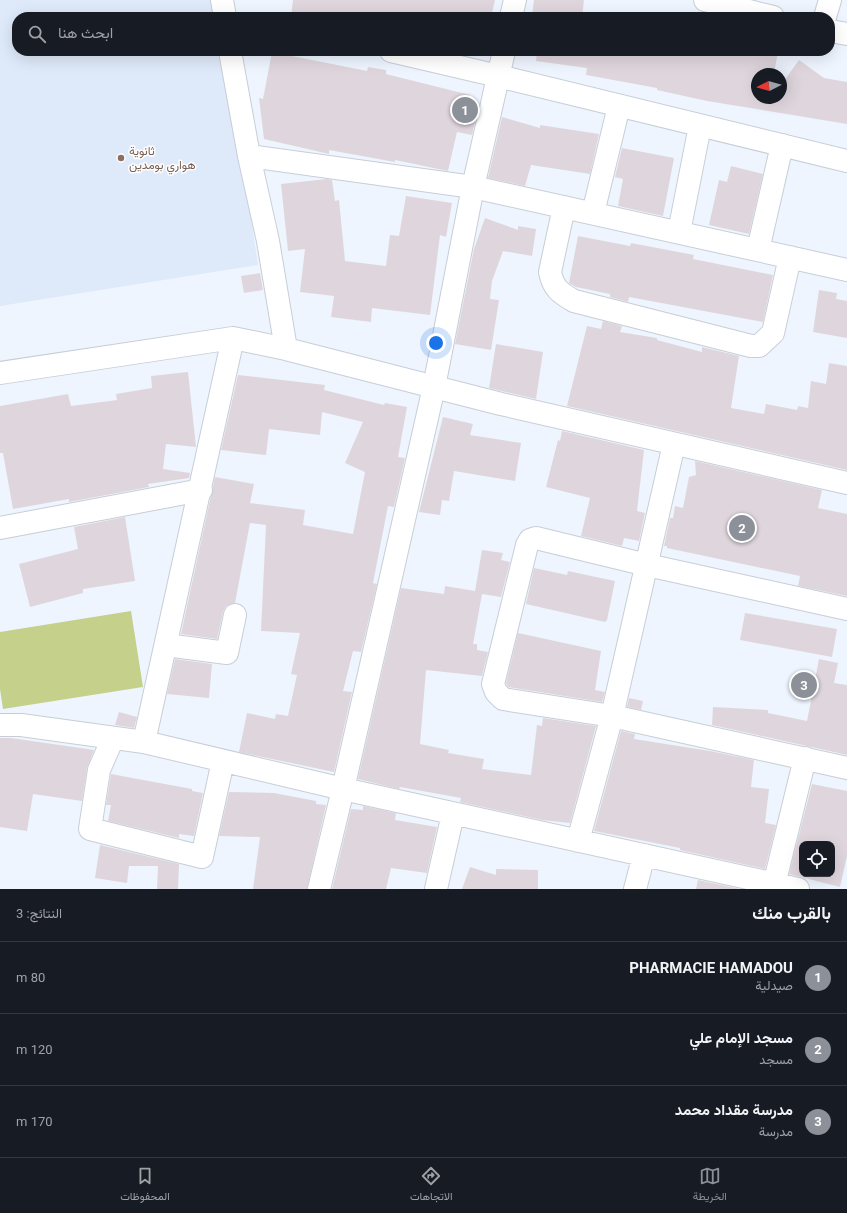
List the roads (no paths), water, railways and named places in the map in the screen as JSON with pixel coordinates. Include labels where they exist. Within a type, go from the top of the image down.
[{"type":"street","points":[[222,0],[224,12]]},
{"type":"street","points":[[512,12],[515,0]]},
{"type":"street","points":[[705,0],[753,12]]},
{"type":"street","points":[[826,12],[830,0]]},
{"type":"street","points":[[835,32],[847,34]]},
{"type":"street","points":[[231,56],[249,156],[268,241],[286,349]]},
{"type":"street","points":[[412,56],[847,161]]},
{"type":"street","points":[[319,889],[434,387],[473,187],[503,56]]},
{"type":"street","points":[[593,213],[619,106]]},
{"type":"street","points":[[679,232],[700,126]]},
{"type":"street","points":[[758,250],[782,146]]},
{"type":"street","points":[[249,156],[473,187],[847,270]]},
{"type":"street","points":[[564,207],[550,272],[552,281],[558,292],[574,301],[751,346],[759,346],[773,333],[790,257]]},
{"type":"street","points":[[144,742],[234,338]]},
{"type":"street","points":[[0,372],[234,338],[286,349],[501,404],[847,483]]},
{"type":"street","points":[[578,841],[612,716],[674,444]]},
{"type":"street","points":[[0,528],[201,490]]},
{"type":"street","points":[[847,609],[647,565],[541,539],[530,540],[527,545],[493,684],[496,692],[503,699],[612,716],[847,768]]},
{"type":"street","points":[[166,645],[226,653],[235,615]]},
{"type":"street","points":[[0,725],[21,725],[144,742],[453,814],[644,855],[774,886],[798,889]]},
{"type":"street","points":[[113,738],[99,770],[90,829],[202,857],[223,761]]},
{"type":"street","points":[[774,886],[805,758]]},
{"type":"street","points":[[436,889],[453,814]]},
{"type":"street","points":[[635,889],[644,855]]},
{"type":"place","name":"PHARMACIE HAMADOU","points":[[465,110]]},
{"type":"place","name":"ثانوية هواري بومدين","points":[[121,158]]},
{"type":"place","name":"مسجد الإمام علي","points":[[742,528]]},
{"type":"place","name":"مدرسة مقداد محمد","points":[[804,685]]}]
